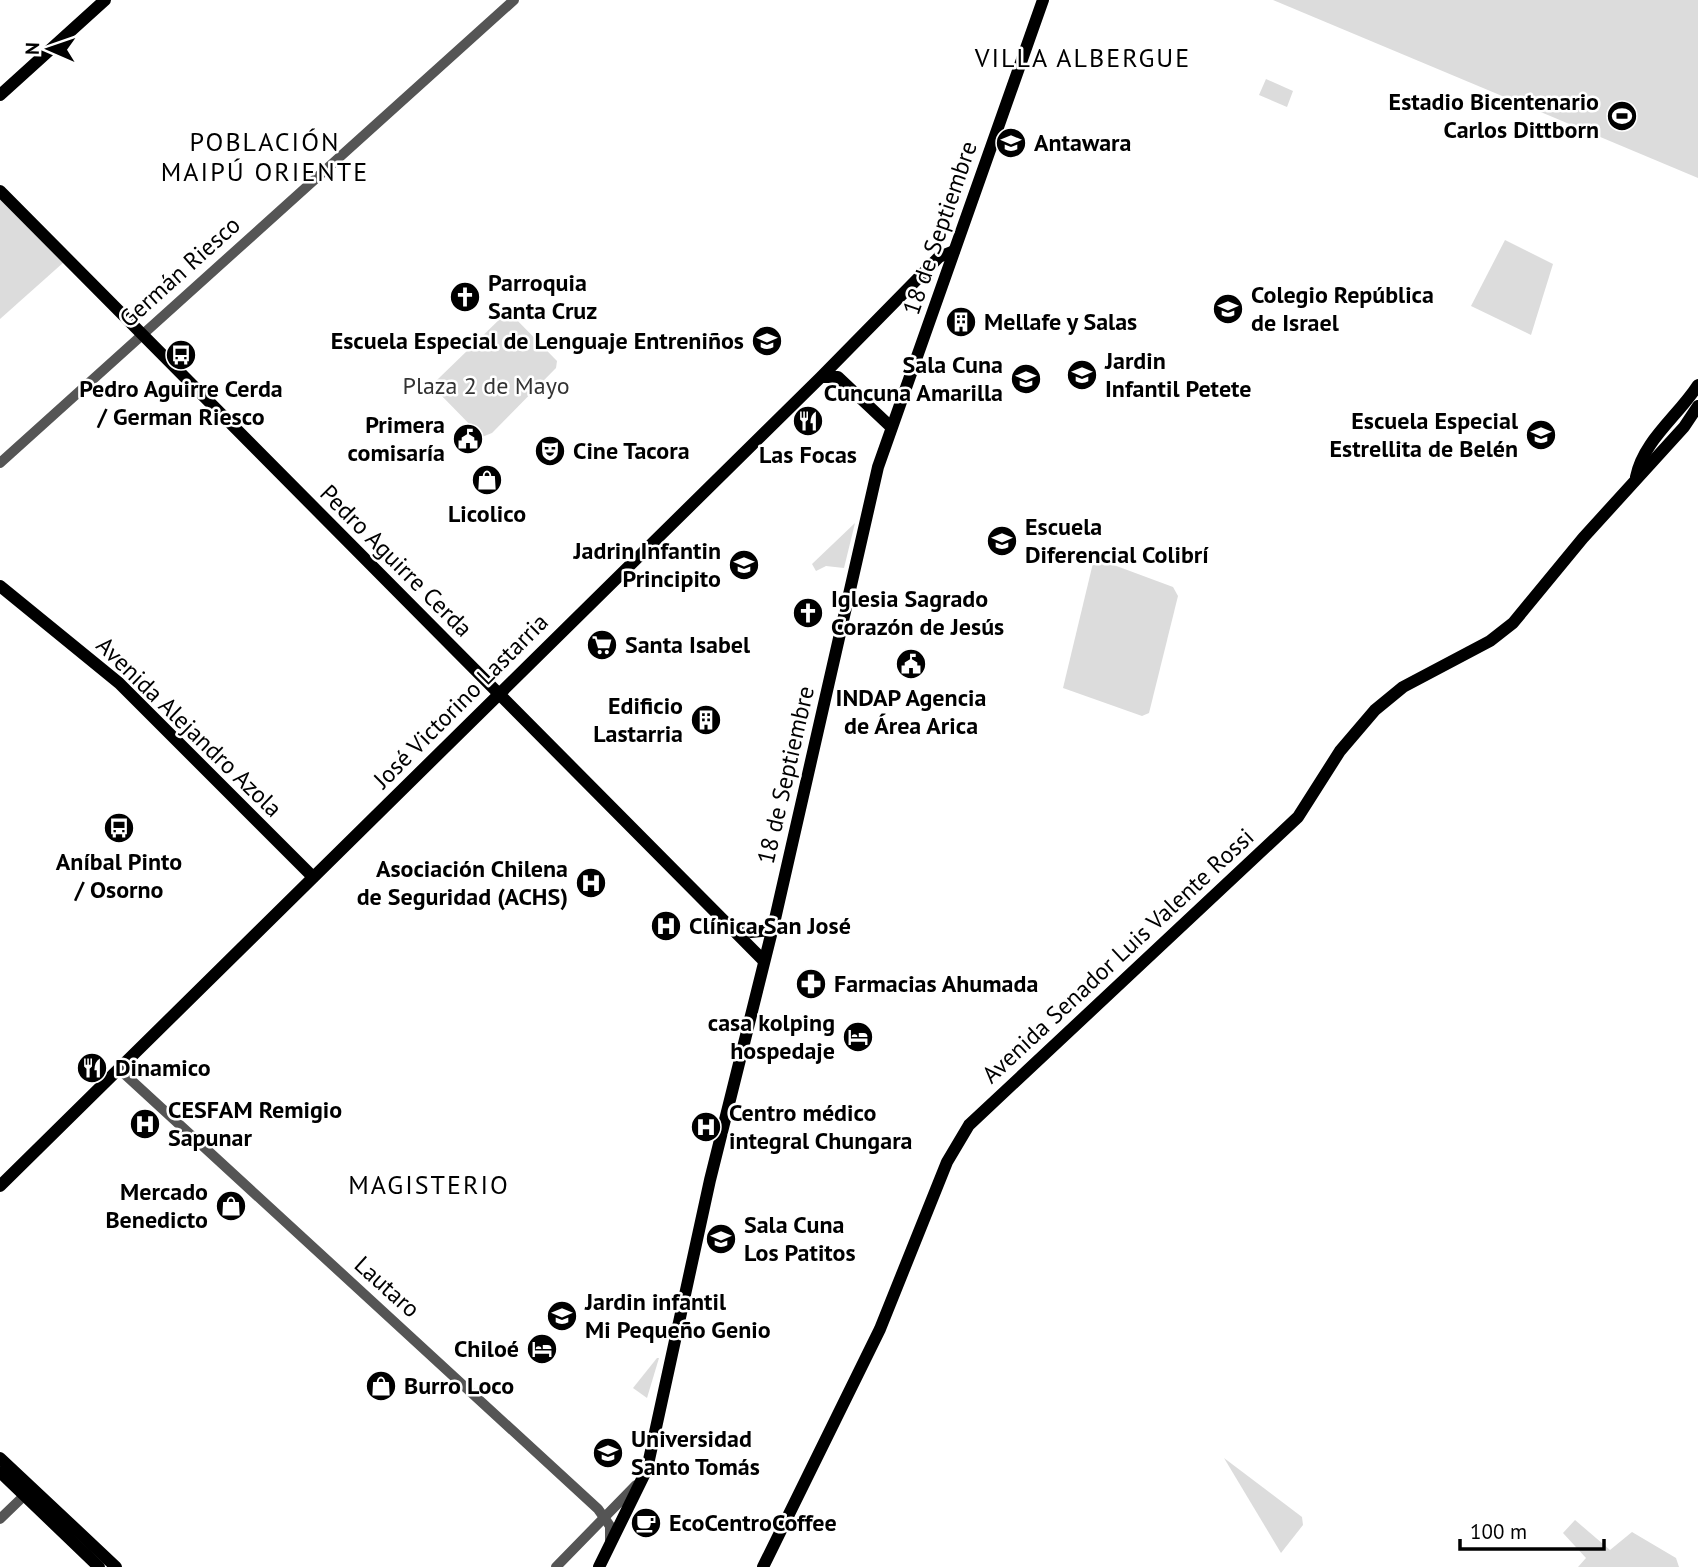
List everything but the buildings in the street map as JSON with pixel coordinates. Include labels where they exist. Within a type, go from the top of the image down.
[{"type":"main road","points":[[0,95],[105,0]]},
{"type":"main road","name":"18 de Septiembre","points":[[599,1567],[642,1478],[772,930],[870,500],[891,427],[1043,0]]},
{"type":"main road","name":"Pedro Aguirre Cerda","points":[[0,191],[764,961]]},
{"type":"main road","name":"José Victorino Lastarria","points":[[0,1186],[821,377],[939,257],[954,251]]},
{"type":"main road","points":[[821,377],[832,375],[841,379],[891,427]]},
{"type":"main road","name":"Avenida Senador Luis Valente Rossi","points":[[1636,477],[1640,457],[1678,415],[1698,385]]},
{"type":"main road","name":"Avenida Senador Luis Valente Rossi","points":[[763,1567],[880,1329],[947,1162],[969,1125],[1298,817],[1346,743],[1375,710],[1403,687],[1490,641],[1513,623],[1636,477],[1684,427],[1698,407]]},
{"type":"main road","name":"Avenida Alejandro Azola","points":[[0,586],[119,683],[313,877]]},
{"type":"main road","points":[[730,926],[751,932],[772,930]]},
{"type":"main road","points":[[0,1458],[28,1492],[99,1567]]},
{"type":"main road","points":[[0,1472],[28,1492],[116,1567]]},
{"type":"street","name":"Germán Riesco","points":[[0,463],[514,0]]},
{"type":"street","name":"Lautaro","points":[[119,1069],[605,1517]]},
{"type":"street","points":[[556,1567],[642,1478]]},
{"type":"street","points":[[0,1519],[28,1492]]},
{"type":"street","points":[[605,1517],[611,1531],[610,1544]]},
{"type":"green space","name":"Estadio Bicentenario Carlos Dittborn","points":[[1273,0],[1698,0],[1698,178]]},
{"type":"green space","points":[[1266,79],[1293,91],[1287,107],[1259,95]]},
{"type":"green space","points":[[0,197],[64,262],[0,319]]},
{"type":"green space","points":[[1505,240],[1553,264],[1531,335],[1471,306]]},
{"type":"green space","name":"Plaza 2 de Mayo","points":[[505,314],[511,314],[557,361],[556,368],[492,433],[482,437],[435,389],[437,380]]},
{"type":"green space","points":[[855,523],[844,568],[826,566],[816,571],[812,564]]},
{"type":"green space","points":[[1103,561],[1173,587],[1178,596],[1149,713],[1142,716],[1063,688],[1093,563]]},
{"type":"green space","points":[[659,1358],[647,1398],[633,1388]]},
{"type":"green space","points":[[1224,1458],[1302,1517],[1303,1525],[1281,1553]]},
{"type":"green space","points":[[1575,1520],[1610,1550],[1632,1532],[1676,1558],[1679,1567],[1578,1567],[1586,1558],[1563,1533]]},
{"type":"place","name":"Estadio Bicentenario Carlos Dittborn","points":[[1622,116]]},
{"type":"place","name":"Antawara","points":[[1011,143]]},
{"type":"place","name":"Parroquia Santa Cruz","points":[[465,297]]},
{"type":"place","name":"Colegio República de Israel","points":[[1228,309]]},
{"type":"place","name":"Mellafe y Salas","points":[[961,322]]},
{"type":"place","name":"Escuela Especial de Lenguaje Entreniños","points":[[767,341]]},
{"type":"place","name":"Pedro Aguirre Cerda / German Riesco","points":[[181,355]]},
{"type":"place","name":"Jardin Infantil Petete","points":[[1082,375]]},
{"type":"place","name":"Sala Cuna Cuncuna Amarilla","points":[[1026,379]]},
{"type":"place","name":"Las Focas","points":[[808,421]]},
{"type":"place","name":"Escuela Especial Estrellita de Belén","points":[[1541,435]]},
{"type":"place","name":"Primera comisaría","points":[[468,439]]},
{"type":"place","name":"Cine Tacora","points":[[550,451]]},
{"type":"place","name":"Licolico","points":[[487,480]]},
{"type":"place","name":"Escuela Diferencial Colibrí","points":[[1002,541]]},
{"type":"place","name":"Jadrin Infantin Principito","points":[[744,565]]},
{"type":"place","name":"Iglesia Sagrado Corazón de Jesús","points":[[808,613]]},
{"type":"place","name":"Santa Isabel","points":[[602,645]]},
{"type":"place","name":"INDAP Agencia de Área Arica","points":[[911,664]]},
{"type":"place","name":"Edificio Lastarria","points":[[706,720]]},
{"type":"place","name":"Aníbal Pinto / Osorno","points":[[119,828]]},
{"type":"place","name":"Asociación Chilena de Seguridad (ACHS)","points":[[591,883]]},
{"type":"place","name":"Clínica San José","points":[[666,926]]},
{"type":"place","name":"Farmacias Ahumada","points":[[811,984]]},
{"type":"place","name":"casa kolping hospedaje","points":[[858,1037]]},
{"type":"place","name":"Dinamico","points":[[92,1068]]},
{"type":"place","name":"CESFAM Remigio Sapunar","points":[[145,1124]]},
{"type":"place","name":"Centro médico integral Chungara","points":[[706,1127]]},
{"type":"place","name":"Mercado Benedicto","points":[[231,1206]]},
{"type":"place","name":"Sala Cuna Los Patitos","points":[[721,1239]]},
{"type":"place","name":"Jardin infantil Mi Pequeño Genio","points":[[562,1316]]},
{"type":"place","name":"Chiloé","points":[[542,1349]]},
{"type":"place","name":"Burro Loco","points":[[381,1386]]},
{"type":"place","name":"Universidad Santo Tomás","points":[[608,1453]]},
{"type":"place","name":"EcoCentroCoffee","points":[[646,1523]]},
{"type":"district","name":"VILLA ALBERGUE","points":[[1083,58]]},
{"type":"district","name":"POBLACIÓN MAIPÚ ORIENTE","points":[[265,157]]},
{"type":"district","name":"MAGISTERIO","points":[[429,1185]]}]
